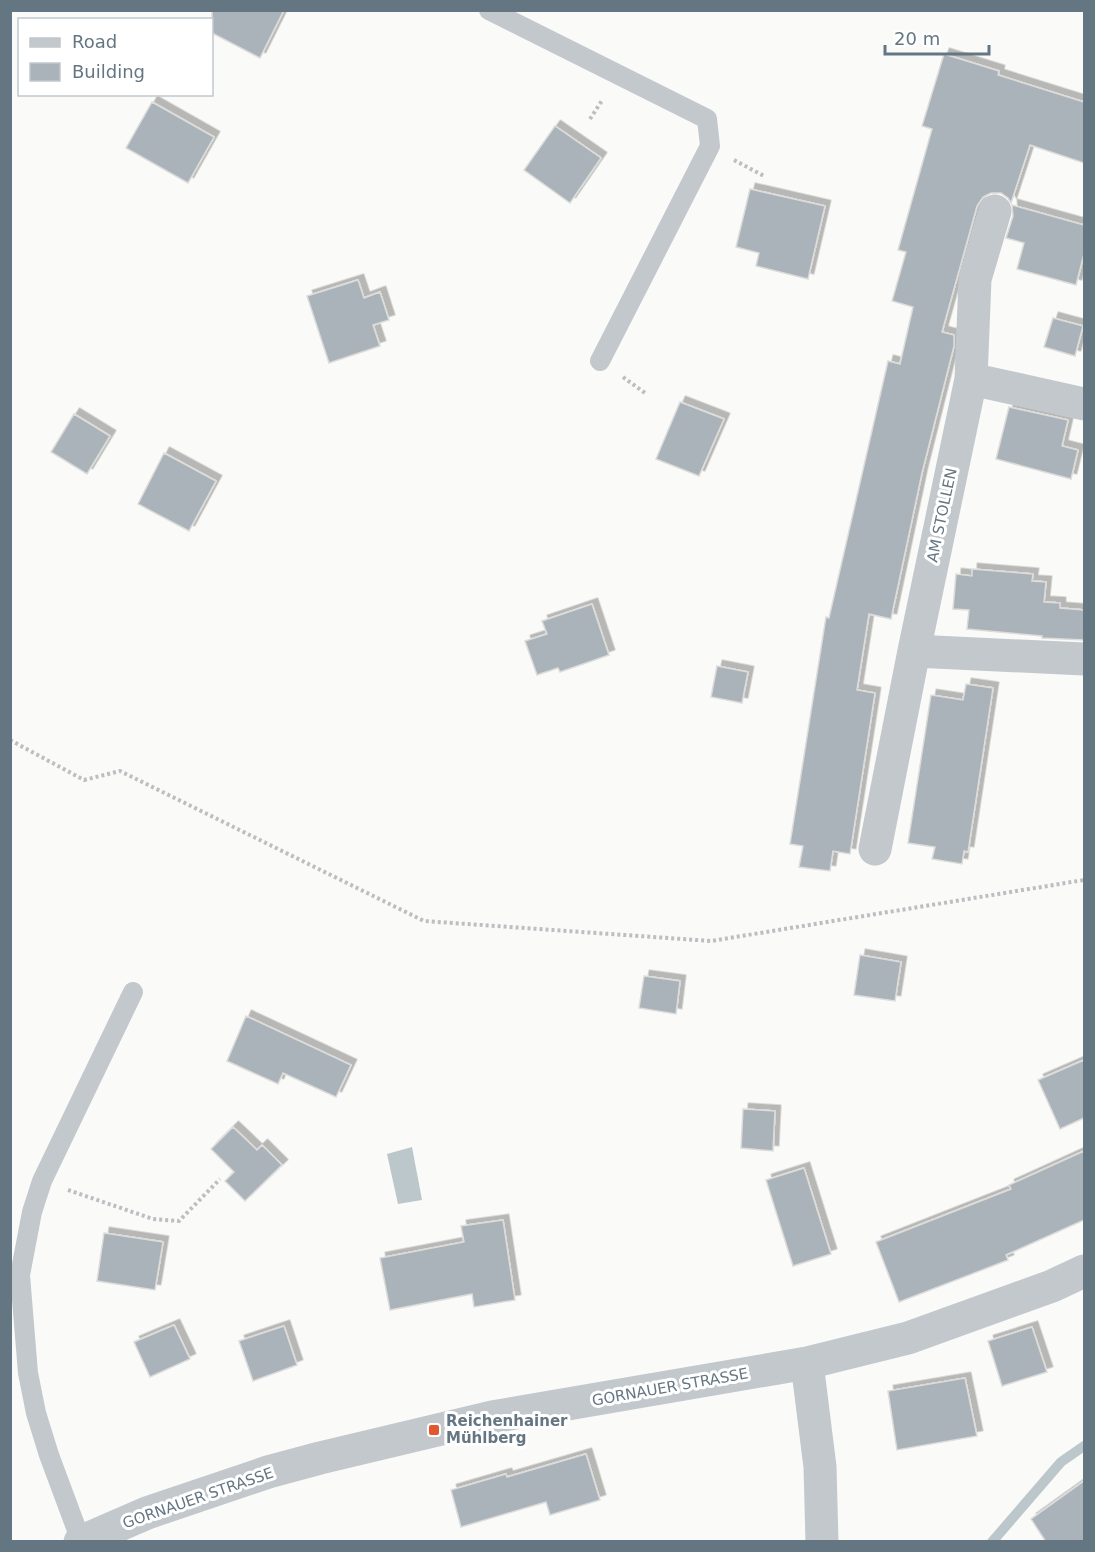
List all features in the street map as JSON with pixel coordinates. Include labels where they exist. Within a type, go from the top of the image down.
[{"type":"street","name":"AM STOLLEN","points":[[875,849],[971,379],[975,279],[995,211]]},
{"type":"street","points":[[971,379],[1084,404]]},
{"type":"street","points":[[914,651],[1084,659]]},
{"type":"street","name":"GORNAUER STRASSE","points":[[80,1541],[147,1513],[246,1480],[366,1447],[492,1417],[807,1363],[908,1338],[1052,1286],[1084,1271]]},
{"type":"street","points":[[807,1363],[820,1467],[822,1542]]},
{"type":"lane","points":[[489,10],[707,119],[710,146],[600,361]]},
{"type":"lane","points":[[80,1541],[36,1413],[28,1373],[20,1275],[32,1212],[42,1182],[133,992]]},
{"type":"path","points":[[710,146],[764,176]]},
{"type":"path","points":[[10,741],[84,780],[120,771],[424,921],[711,941],[1084,880]]},
{"type":"path","points":[[42,1182],[153,1219],[179,1221],[220,1179]]},
{"type":"shaded area","points":[[412,1147],[422,1200],[398,1204],[387,1154]]},
{"type":"building","points":[[212,10],[284,10],[260,58],[213,34]]},
{"type":"building","points":[[944,54],[999,71],[998,75],[1084,102],[1084,163],[1030,145],[1011,203],[1001,193],[991,193],[983,197],[977,206],[942,332],[954,335],[954,346],[922,473],[891,619],[869,614],[857,690],[875,693],[850,854],[833,851],[830,871],[799,867],[803,846],[790,844],[826,617],[829,618],[888,361],[900,364],[913,307],[892,301],[906,252],[898,250],[932,129],[922,126]]},
{"type":"building","points":[[152,102],[214,137],[188,183],[126,148]]},
{"type":"building","points":[[555,126],[601,158],[570,203],[524,170]]},
{"type":"building","points":[[750,189],[825,206],[808,279],[756,266],[759,253],[736,247]]},
{"type":"building","points":[[1012,205],[1084,225],[1084,254],[1076,285],[1017,269],[1024,243],[1006,238],[1013,216]]},
{"type":"building","points":[[358,280],[364,298],[380,292],[389,320],[373,325],[380,346],[329,363],[307,296]]},
{"type":"building","points":[[1053,318],[1083,326],[1075,356],[1044,347]]},
{"type":"building","points":[[680,402],[724,419],[699,476],[656,459]]},
{"type":"building","points":[[1009,407],[1068,420],[1062,446],[1078,450],[1071,479],[996,459]]},
{"type":"building","points":[[74,414],[110,436],[87,474],[51,452]]},
{"type":"building","points":[[164,453],[216,481],[189,531],[138,504]]},
{"type":"building","points":[[972,569],[1033,574],[1032,581],[1046,582],[1044,602],[1060,603],[1060,608],[1084,610],[1084,640],[1042,638],[1042,636],[967,629],[969,610],[953,609],[956,574],[972,576]]},
{"type":"building","points":[[592,604],[609,655],[560,672],[558,668],[537,675],[525,641],[547,634],[542,621]]},
{"type":"building","points":[[717,666],[748,672],[742,703],[711,697]]},
{"type":"building","points":[[966,684],[993,688],[968,852],[964,851],[962,864],[932,859],[935,847],[908,843],[931,695],[963,700]]},
{"type":"building","points":[[860,955],[901,962],[895,1001],[854,995]]},
{"type":"building","points":[[644,976],[680,981],[676,1014],[639,1008]]},
{"type":"building","points":[[246,1016],[351,1065],[336,1097],[283,1073],[278,1084],[227,1061]]},
{"type":"building","points":[[1084,1060],[1084,1118],[1060,1129],[1038,1080]]},
{"type":"building","points":[[743,1109],[775,1111],[773,1151],[741,1148]]},
{"type":"building","points":[[233,1127],[257,1150],[262,1145],[282,1165],[245,1201],[225,1181],[234,1172],[211,1149]]},
{"type":"building","points":[[1084,1151],[1084,1220],[1006,1255],[1008,1260],[899,1302],[876,1242],[1011,1189],[1009,1185]]},
{"type":"building","points":[[804,1168],[831,1254],[793,1266],[766,1180]]},
{"type":"building","points":[[503,1220],[515,1300],[474,1307],[472,1294],[390,1310],[380,1258],[464,1242],[461,1226]]},
{"type":"building","points":[[104,1233],[163,1242],[155,1290],[97,1281]]},
{"type":"building","points":[[174,1325],[190,1359],[150,1377],[134,1342]]},
{"type":"building","points":[[284,1326],[297,1365],[253,1381],[239,1341]]},
{"type":"building","points":[[1032,1327],[1047,1372],[1002,1386],[988,1341]]},
{"type":"building","points":[[965,1378],[977,1436],[897,1450],[888,1391]]},
{"type":"building","points":[[586,1454],[600,1500],[550,1515],[546,1502],[461,1527],[451,1490],[506,1474],[507,1477]]},
{"type":"building","points":[[1084,1481],[1084,1542],[1046,1542],[1031,1519]]},
{"type":"waterway","points":[[992,1542],[1061,1462],[1084,1446]]},
{"type":"place","name":"Reichenhainer Mühlberg","points":[[434,1430]]}]
